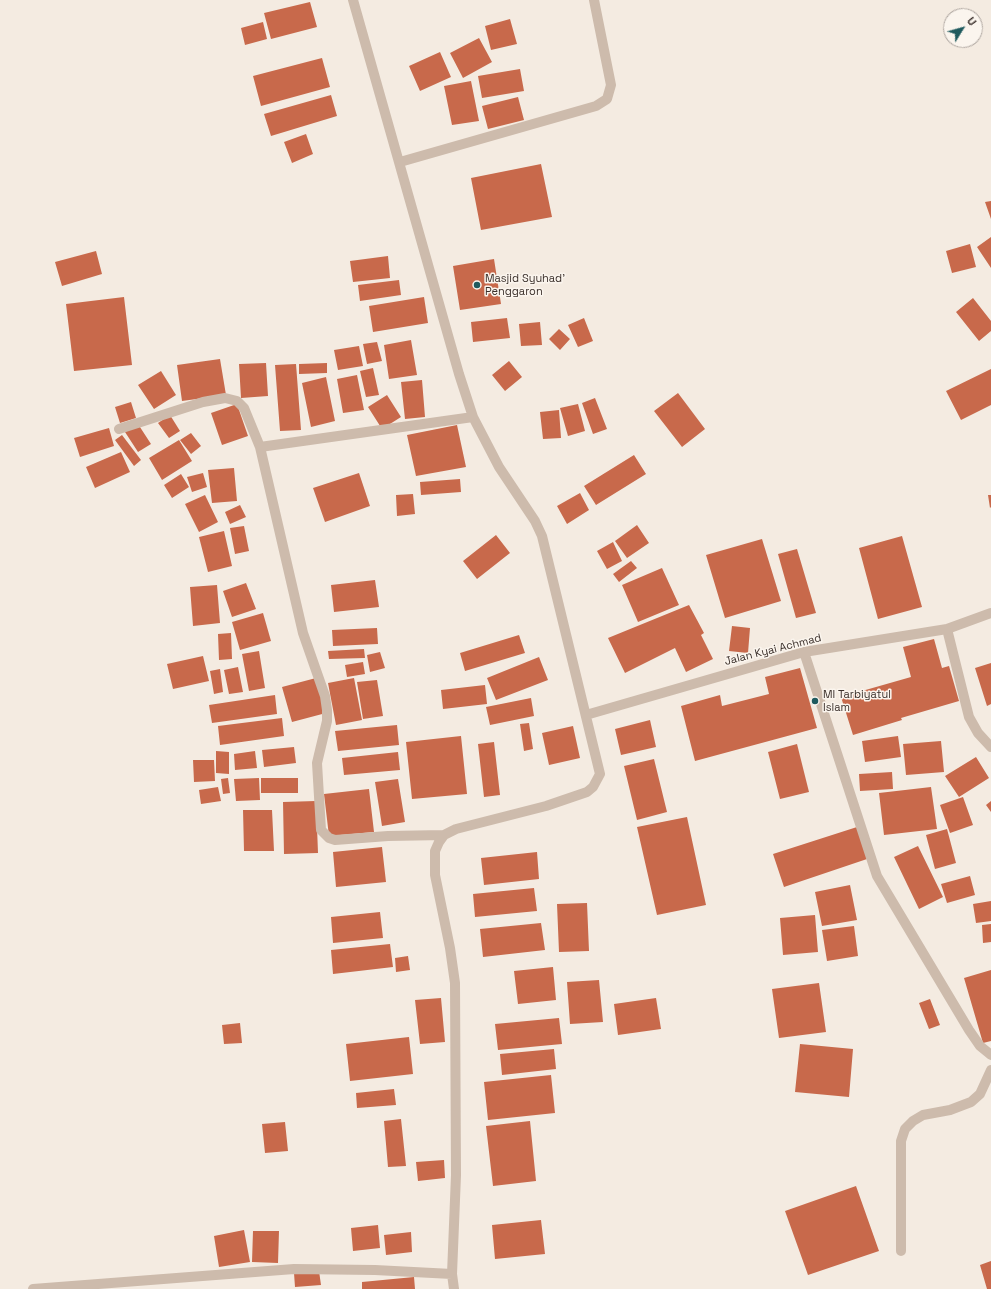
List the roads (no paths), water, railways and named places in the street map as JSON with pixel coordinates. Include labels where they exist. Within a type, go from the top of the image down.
[{"type":"street","points":[[119,429],[203,402],[225,398],[237,401],[244,408],[260,447],[303,633],[325,696],[327,721],[317,763],[321,830],[329,838],[335,840],[388,836],[444,835],[456,829],[546,806],[587,792],[594,787],[600,774],[542,536],[536,521],[499,467],[473,417],[459,374],[400,162],[352,0]]},
{"type":"street","points":[[400,162],[596,106],[607,99],[611,85],[594,0]]},
{"type":"street","points":[[260,447],[473,417]]},
{"type":"street","name":"Jalan Kyai Achmad","points":[[586,715],[804,652],[947,629],[991,613]]},
{"type":"street","points":[[947,629],[969,717],[978,733],[991,747]]},
{"type":"street","points":[[804,652],[877,876],[969,1030],[980,1046],[991,1055]]},
{"type":"street","points":[[444,835],[435,851],[435,875],[450,948],[455,983],[456,1175],[452,1274],[454,1289]]},
{"type":"street","points":[[901,1251],[901,1141],[905,1129],[913,1121],[923,1115],[950,1110],[971,1102],[980,1094],[991,1070]]},
{"type":"street","points":[[33,1289],[294,1269],[375,1270],[452,1274]]},
{"type":"place","name":"Masjid Syuhad' Penggaron","points":[[477,285]]},
{"type":"place","name":"MI Tarbiyatul Islam","points":[[815,701]]}]
